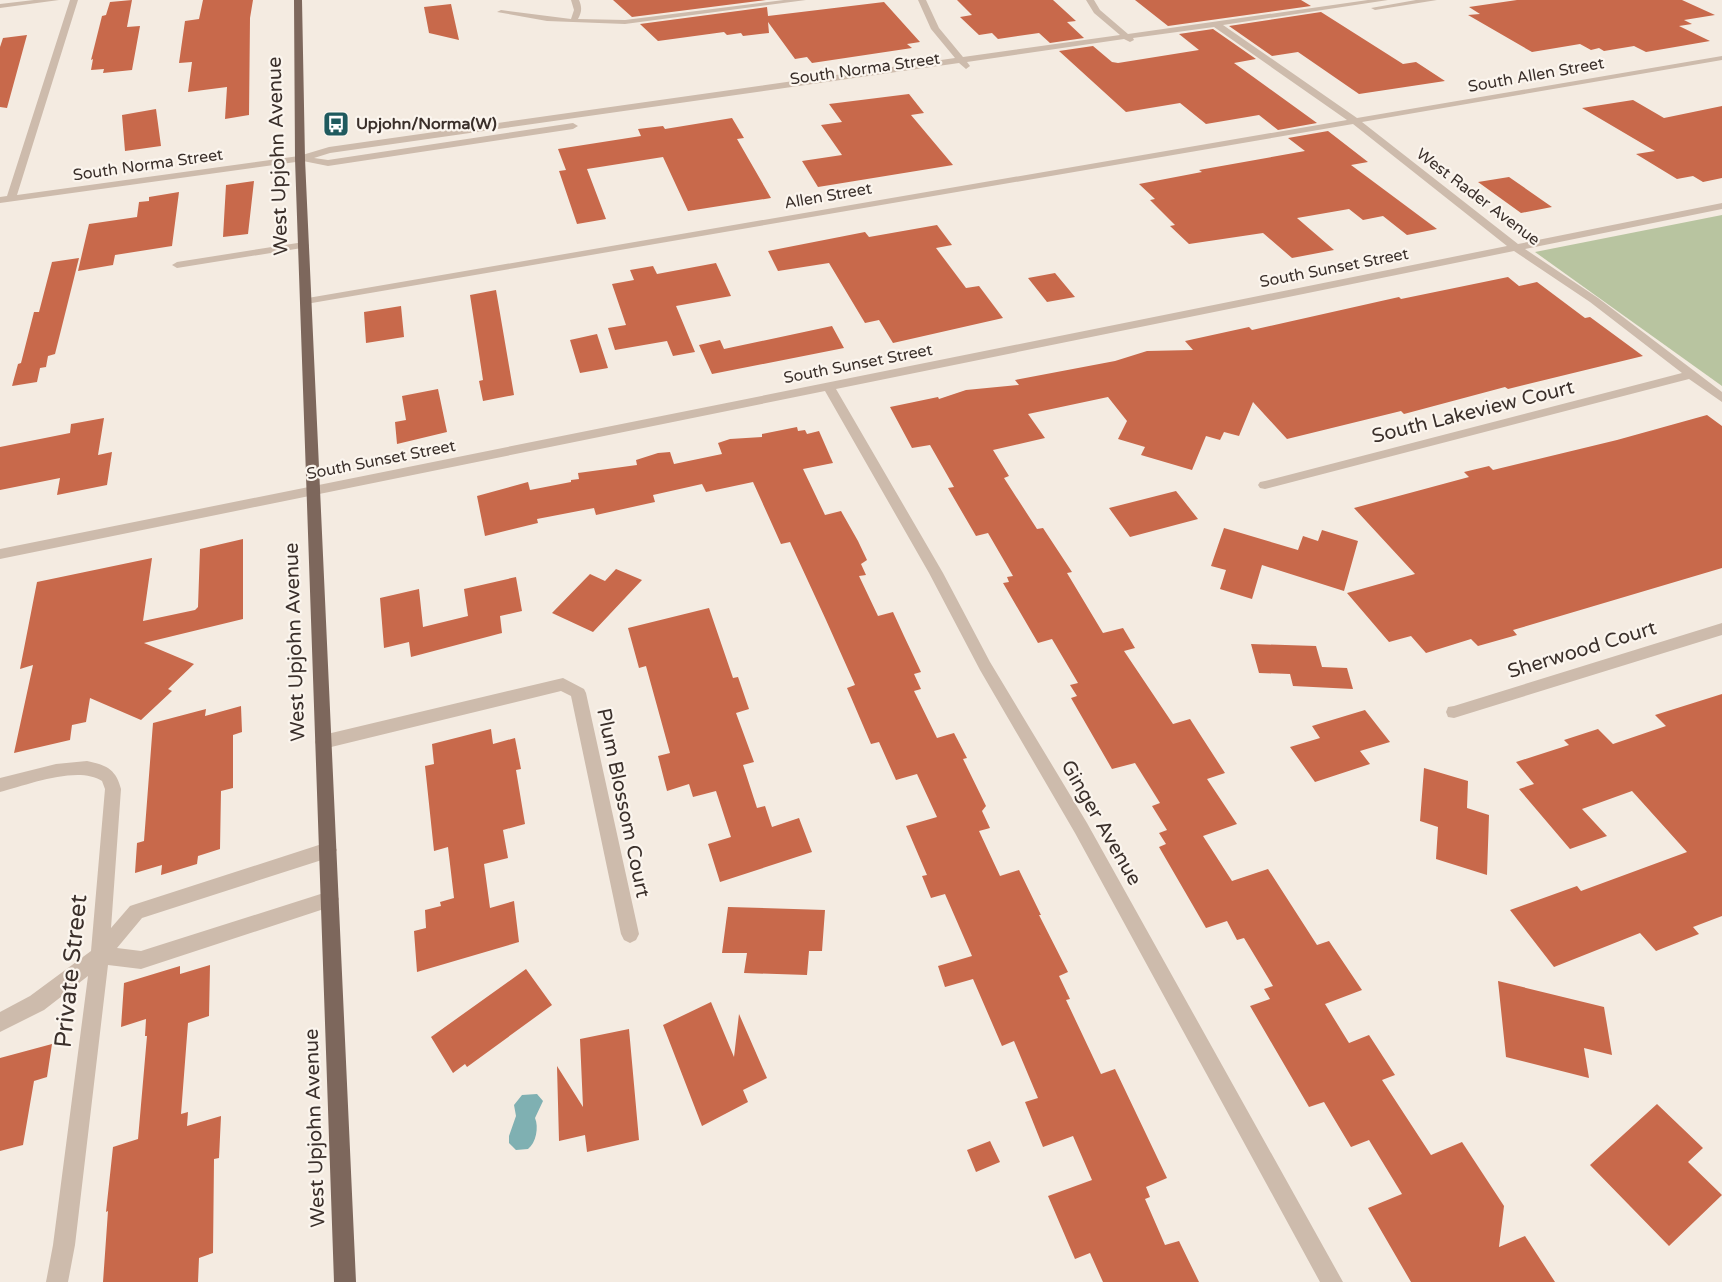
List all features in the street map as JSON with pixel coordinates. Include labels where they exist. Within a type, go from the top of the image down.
[{"type":"main road","name":"West Upjohn Avenue","points":[[298,0],[300,159],[345,1282]]},
{"type":"street","points":[[0,6],[55,0]]},
{"type":"street","points":[[5,200],[74,0]]},
{"type":"street","points":[[573,21],[578,6],[575,0]]},
{"type":"street","points":[[501,12],[573,21],[625,22],[802,0]]},
{"type":"street","points":[[922,0],[935,29],[968,69]]},
{"type":"street","points":[[1089,0],[1096,11],[1134,44]]},
{"type":"street","name":"South Norma Street","points":[[749,101],[1384,4],[1433,0]]},
{"type":"street","name":"South Norma Street","points":[[5,200],[300,159],[329,150],[1214,23],[1373,1],[1384,4]]},
{"type":"street","name":"West Rader Avenue","points":[[1214,23],[1355,121],[1516,248],[1594,300],[1722,398]]},
{"type":"street","name":"South Allen Street","points":[[1355,121],[1722,58]]},
{"type":"street","name":"Allen Street","points":[[306,301],[1355,121]]},
{"type":"street","name":"South Norma Street","points":[[300,159],[328,163],[584,125]]},
{"type":"street","name":"South Sunset Street","points":[[0,554],[1722,206]]},
{"type":"street","points":[[177,265],[304,245]]},
{"type":"street","name":"South Lakeview Court","points":[[1265,485],[1690,375]]},
{"type":"street","name":"Ginger Avenue","points":[[829,387],[936,573],[985,666],[1086,838],[1332,1282]]},
{"type":"street","name":"Sherwood Court","points":[[1454,712],[1722,629]]},
{"type":"street","name":"Plum Blossom Court","points":[[323,742],[563,684],[578,693],[630,934]]},
{"type":"street","name":"Private Street","points":[[0,785],[79,768],[99,770],[109,777],[113,789],[100,955],[64,1245],[57,1282]]},
{"type":"street","points":[[0,1022],[37,1003],[100,955],[136,912],[328,850]]},
{"type":"street","points":[[100,955],[141,960],[330,899]]},
{"type":"green space","points":[[1722,215],[1722,386],[1535,252]]},
{"type":"water","points":[[537,1094],[543,1101],[535,1118],[537,1126],[535,1139],[528,1149],[516,1150],[509,1143],[516,1116],[514,1105],[522,1095]]},
{"type":"building","points":[[132,0],[127,27],[140,26],[132,70],[103,73],[104,69],[91,70],[93,59],[91,60],[102,16],[106,15],[110,2]]},
{"type":"building","points":[[203,0],[253,0],[250,18],[249,115],[225,119],[227,87],[188,92],[192,62],[179,63],[185,21],[199,19]]},
{"type":"building","points":[[613,0],[766,0],[632,17]]},
{"type":"building","points":[[957,0],[1053,0],[1076,21],[1067,22],[1084,38],[1050,43],[1039,33],[998,39],[992,33],[979,35],[960,17],[972,15]]},
{"type":"building","points":[[1135,0],[1301,0],[1311,6],[1168,26]]},
{"type":"building","points":[[1517,0],[1682,0],[1715,15],[1684,20],[1692,24],[1679,26],[1710,41],[1646,52],[1634,46],[1604,51],[1599,48],[1591,50],[1580,44],[1532,52],[1468,15],[1480,14],[1469,7]]},
{"type":"building","points":[[884,2],[920,42],[907,44],[912,48],[812,63],[807,57],[795,59],[768,22],[769,33],[743,36],[741,33],[727,35],[724,32],[658,41],[640,24],[767,7],[768,16]]},
{"type":"building","points":[[451,4],[459,40],[429,33],[424,7]]},
{"type":"building","points":[[1321,12],[1403,64],[1416,62],[1445,81],[1359,94],[1298,52],[1272,56],[1229,26]]},
{"type":"building","points":[[1213,29],[1256,59],[1234,63],[1317,123],[1278,130],[1259,115],[1206,124],[1180,103],[1126,112],[1059,51],[1093,46],[1112,62],[1118,63],[1199,50],[1179,34]]},
{"type":"building","points":[[27,35],[7,108],[0,107],[0,47],[3,38]]},
{"type":"building","points":[[909,94],[924,113],[911,115],[953,165],[818,187],[802,161],[842,155],[821,125],[842,122],[829,104]]},
{"type":"building","points":[[1633,100],[1664,118],[1722,106],[1722,178],[1703,182],[1693,176],[1677,179],[1636,154],[1655,151],[1582,108]]},
{"type":"building","points":[[156,109],[161,146],[125,151],[122,115]]},
{"type":"building","points":[[732,118],[744,138],[737,139],[771,198],[688,211],[663,157],[587,169],[606,219],[577,224],[559,171],[566,170],[558,149],[641,136],[638,129],[663,126],[665,129]]},
{"type":"building","points":[[1328,131],[1368,162],[1351,165],[1437,229],[1407,235],[1383,216],[1363,220],[1349,209],[1297,218],[1334,250],[1292,258],[1263,233],[1189,244],[1170,226],[1175,225],[1150,200],[1155,199],[1139,184],[1202,172],[1199,170],[1305,151],[1288,138]]},
{"type":"building","points":[[1509,177],[1552,207],[1521,213],[1478,182]]},
{"type":"building","points":[[254,181],[248,234],[223,237],[226,185]]},
{"type":"building","points":[[179,192],[172,246],[115,255],[113,265],[78,271],[89,224],[137,217],[139,202],[149,201],[149,197]]},
{"type":"building","points":[[937,225],[952,245],[936,248],[966,288],[979,286],[1003,318],[893,343],[879,320],[865,323],[829,263],[778,271],[768,251],[865,232],[869,237]]},
{"type":"building","points":[[79,258],[55,354],[48,356],[46,367],[40,368],[37,382],[12,386],[18,364],[21,363],[34,312],[39,312],[52,262]]},
{"type":"building","points":[[716,263],[731,296],[676,306],[695,352],[673,356],[667,341],[615,350],[608,328],[626,325],[612,284],[634,280],[630,270],[653,266],[657,274]]},
{"type":"building","points":[[1055,273],[1075,297],[1047,302],[1028,278]]},
{"type":"building","points":[[1508,277],[1519,286],[1537,282],[1585,318],[1590,317],[1643,356],[1508,389],[1505,387],[1404,414],[1401,411],[1287,439],[1253,402],[1239,436],[1224,432],[1220,440],[1206,436],[1192,470],[1141,455],[1145,447],[1118,439],[1127,421],[1108,397],[1028,414],[1045,438],[993,450],[1009,476],[1004,478],[1037,529],[1043,528],[1072,572],[1067,573],[1103,633],[1123,628],[1135,648],[1124,651],[1173,724],[1190,719],[1225,773],[1207,779],[1237,824],[1203,836],[1232,881],[1268,869],[1317,945],[1329,941],[1362,990],[1325,1004],[1349,1043],[1369,1035],[1395,1075],[1382,1080],[1431,1155],[1462,1142],[1504,1206],[1499,1247],[1525,1236],[1555,1282],[1411,1282],[1368,1208],[1402,1194],[1369,1140],[1351,1147],[1324,1102],[1309,1107],[1250,1006],[1270,999],[1264,989],[1273,986],[1244,938],[1237,940],[1227,921],[1206,928],[1159,847],[1166,844],[1159,833],[1167,830],[1152,806],[1160,803],[1135,763],[1112,769],[1071,698],[1077,696],[1070,685],[1078,683],[1052,639],[1038,643],[1003,583],[1009,582],[1007,577],[1013,576],[988,533],[976,536],[948,488],[954,487],[930,445],[912,448],[890,407],[938,397],[939,399],[966,390],[1019,385],[1015,380],[1115,361],[1147,351],[1193,350],[1185,341],[1249,327],[1252,330],[1399,297],[1401,299]]},
{"type":"building","points":[[496,290],[514,395],[483,401],[479,381],[483,380],[470,295]]},
{"type":"building","points":[[401,306],[404,337],[366,343],[364,312]]},
{"type":"building","points":[[832,326],[844,348],[712,374],[699,345],[720,340],[724,349]]},
{"type":"building","points":[[597,334],[608,368],[580,373],[570,340]]},
{"type":"building","points":[[438,389],[447,432],[397,444],[395,422],[406,420],[402,396]]},
{"type":"building","points":[[1707,415],[1722,426],[1722,568],[1513,630],[1517,635],[1478,646],[1471,639],[1426,653],[1411,636],[1389,642],[1347,593],[1415,574],[1354,508],[1469,477],[1464,472],[1489,466],[1493,470],[1617,440]]},
{"type":"building","points":[[104,418],[98,455],[112,452],[107,485],[57,495],[60,478],[0,490],[0,447],[70,433],[71,424]]},
{"type":"building","points":[[797,427],[798,431],[805,430],[807,434],[819,431],[833,463],[803,469],[825,515],[841,511],[858,541],[867,560],[861,564],[866,575],[859,576],[878,616],[893,612],[921,672],[914,674],[921,689],[914,691],[937,738],[954,733],[967,758],[963,759],[986,806],[982,811],[990,828],[979,831],[1000,876],[1019,870],[1041,915],[1039,915],[1068,972],[1059,976],[1070,999],[1066,1000],[1101,1074],[1115,1069],[1167,1178],[1146,1187],[1150,1197],[1145,1199],[1165,1245],[1179,1241],[1199,1282],[1103,1282],[1090,1253],[1075,1259],[1048,1196],[1092,1180],[1073,1136],[1043,1147],[1025,1102],[1038,1098],[1014,1041],[1002,1046],[973,979],[945,987],[938,966],[972,956],[945,894],[931,898],[922,876],[927,875],[906,826],[937,817],[917,774],[896,780],[879,742],[871,744],[847,688],[855,685],[826,620],[790,542],[781,544],[753,482],[706,492],[702,484],[653,495],[655,502],[596,515],[594,508],[537,519],[538,523],[485,536],[477,496],[528,482],[530,490],[571,482],[571,480],[579,479],[578,473],[637,465],[636,460],[658,453],[670,452],[674,464],[722,454],[718,443],[730,439],[762,437],[762,434]]},
{"type":"building","points":[[1176,491],[1198,519],[1130,537],[1109,508]]},
{"type":"building","points":[[1224,528],[1298,550],[1303,536],[1318,541],[1322,530],[1358,541],[1344,591],[1262,565],[1252,599],[1220,589],[1226,570],[1211,566]]},
{"type":"building","points":[[243,539],[243,619],[144,643],[194,664],[168,689],[172,691],[141,720],[90,698],[86,722],[72,725],[70,740],[14,753],[33,665],[20,669],[37,582],[152,558],[143,621],[195,610],[198,607],[200,549]]},
{"type":"building","points":[[616,569],[642,580],[593,632],[552,613],[590,574],[605,581]]},
{"type":"building","points":[[516,577],[522,611],[500,616],[502,633],[411,657],[409,642],[384,648],[380,598],[419,589],[423,627],[468,616],[464,589]]},
{"type":"building","points":[[709,608],[733,678],[738,677],[749,709],[736,713],[754,762],[743,765],[757,808],[765,806],[772,827],[799,818],[812,852],[720,882],[708,844],[731,837],[716,791],[693,797],[689,784],[667,791],[658,756],[670,753],[646,666],[639,668],[628,628]]},
{"type":"building","points":[[1251,644],[1316,646],[1322,667],[1347,668],[1353,689],[1293,686],[1290,674],[1259,673]]},
{"type":"building","points":[[1722,694],[1722,916],[1693,927],[1699,934],[1656,951],[1640,933],[1554,967],[1510,910],[1577,886],[1581,891],[1687,852],[1632,791],[1582,809],[1607,836],[1570,849],[1519,789],[1534,784],[1516,762],[1569,745],[1564,740],[1598,729],[1613,744],[1666,726],[1655,715]]},
{"type":"building","points":[[241,706],[242,732],[233,735],[233,788],[221,791],[220,849],[198,856],[197,864],[161,875],[162,865],[135,873],[137,843],[144,841],[153,723],[206,709],[205,716]]},
{"type":"building","points":[[1365,710],[1390,742],[1360,751],[1370,764],[1315,782],[1290,747],[1320,738],[1312,726]]},
{"type":"building","points":[[491,729],[493,744],[515,738],[521,769],[516,770],[525,824],[503,830],[508,858],[484,864],[490,908],[514,901],[519,942],[417,972],[414,931],[426,928],[425,910],[441,906],[440,902],[454,898],[448,847],[434,851],[425,766],[434,764],[432,744]]},
{"type":"building","points":[[1424,768],[1468,781],[1467,808],[1489,815],[1487,875],[1436,859],[1438,827],[1420,821]]},
{"type":"building","points":[[728,907],[825,910],[822,951],[809,951],[807,975],[744,973],[747,953],[722,953]]},
{"type":"building","points":[[210,965],[209,1016],[188,1023],[181,1114],[188,1112],[187,1126],[221,1116],[219,1158],[214,1159],[213,1253],[199,1258],[198,1282],[103,1282],[108,1211],[106,1212],[113,1147],[138,1139],[147,1036],[145,1036],[146,1019],[121,1027],[124,983],[180,966],[180,974]]},
{"type":"building","points":[[526,969],[552,1005],[467,1067],[465,1064],[453,1073],[431,1037]]},
{"type":"building","points":[[1498,981],[1604,1007],[1612,1055],[1584,1048],[1589,1078],[1506,1057]]},
{"type":"building","points":[[711,1002],[734,1057],[739,1014],[767,1078],[743,1090],[748,1102],[702,1126],[663,1025]]},
{"type":"building","points":[[629,1029],[639,1140],[587,1152],[585,1135],[559,1141],[557,1066],[583,1107],[580,1039]]},
{"type":"building","points":[[52,1044],[47,1077],[34,1081],[23,1145],[0,1151],[0,1058]]},
{"type":"building","points":[[1657,1104],[1703,1148],[1688,1162],[1722,1195],[1669,1246],[1590,1165]]},
{"type":"building","points":[[990,1141],[1000,1162],[976,1172],[967,1150]]},
{"type":"place","name":"Upjohn/Norma(W)","points":[[336,124]]}]
